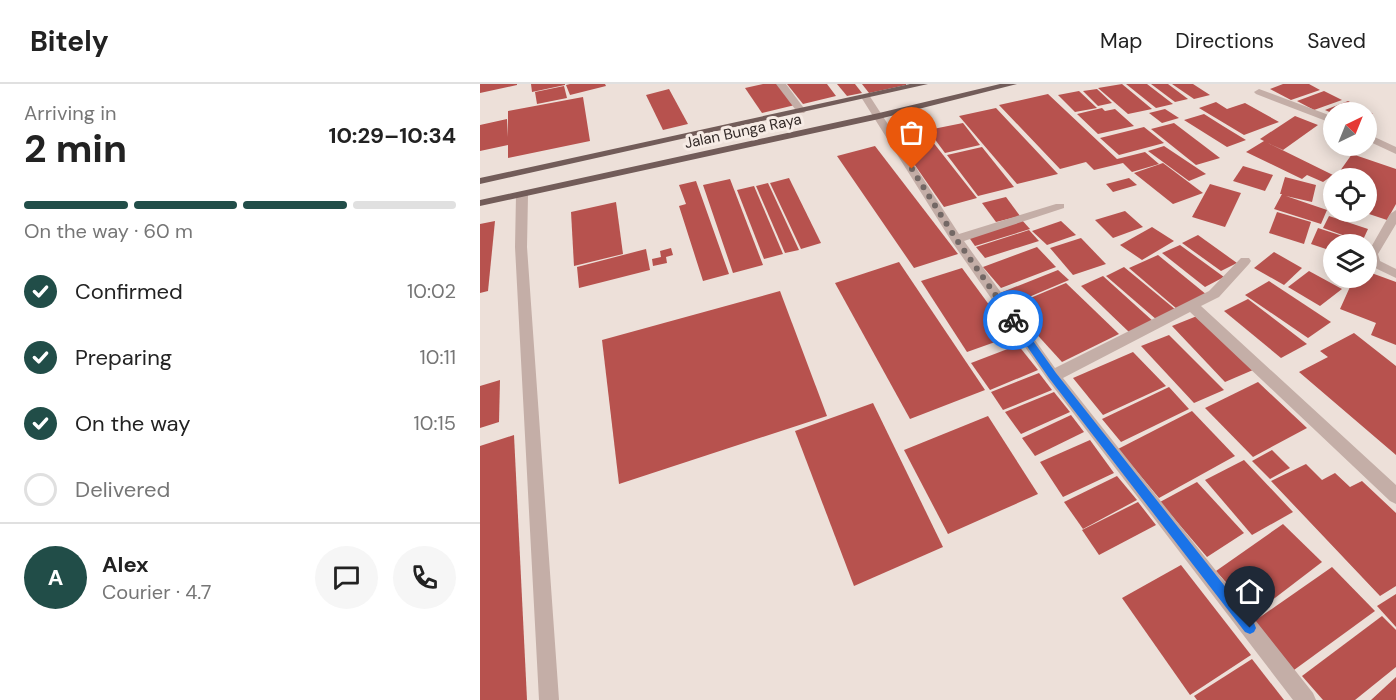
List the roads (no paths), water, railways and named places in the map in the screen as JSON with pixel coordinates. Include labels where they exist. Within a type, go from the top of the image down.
[{"type":"main road","name":"Jalan Bunga Raya","points":[[480,181],[923,84]]},
{"type":"main road","name":"Jalan Bunga Raya","points":[[480,203],[879,116],[1012,84]]},
{"type":"street","points":[[781,84],[801,111]]},
{"type":"street","points":[[1259,92],[1323,117]]},
{"type":"street","points":[[866,96],[956,239],[1053,376],[1306,700]]},
{"type":"street","points":[[1377,142],[1396,152]]},
{"type":"street","points":[[522,195],[521,248],[549,700]]},
{"type":"street","points":[[956,239],[1060,206]]},
{"type":"street","points":[[1396,214],[1372,254],[1375,263],[1396,274]]},
{"type":"street","points":[[1053,376],[1214,294],[1245,261]]},
{"type":"street","points":[[1192,306],[1396,496]]}]
